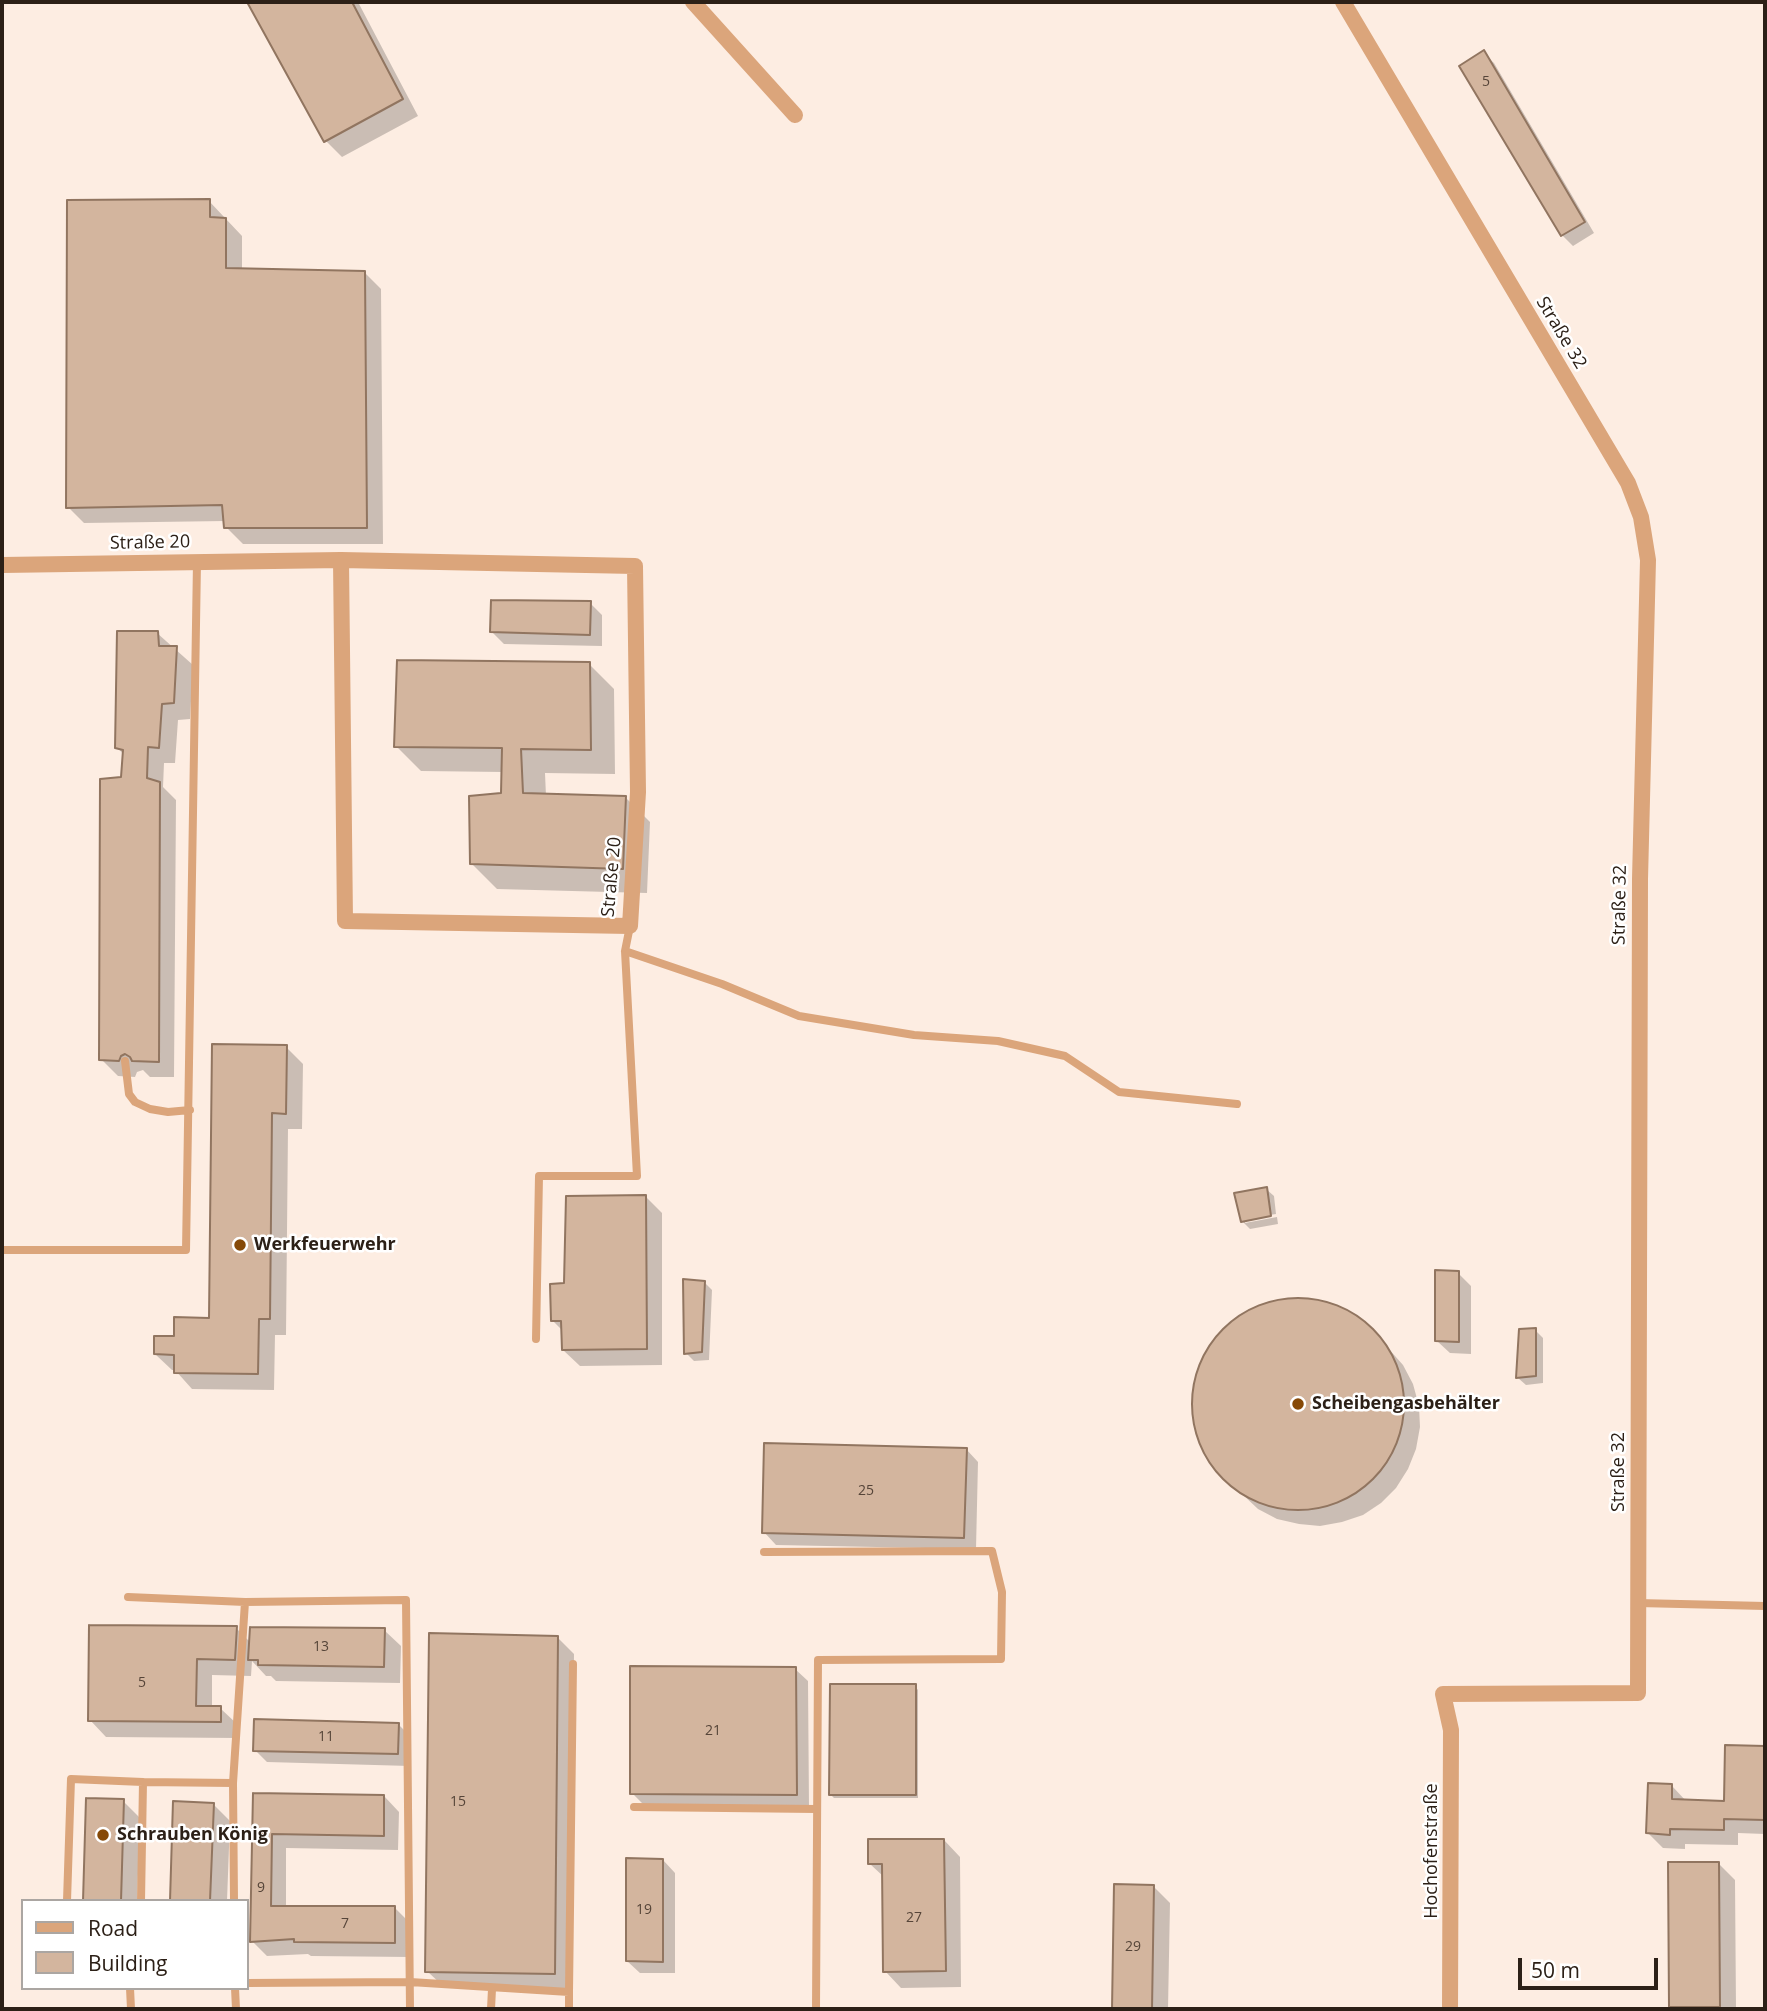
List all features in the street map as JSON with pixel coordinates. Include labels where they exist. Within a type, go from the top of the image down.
[{"type":"street","points":[[694,2],[795,115]]},
{"type":"street","name":"Straße 32","points":[[1343,2],[1628,483],[1641,517],[1648,560],[1640,879],[1638,1693],[1443,1694]]},
{"type":"street","name":"Straße 20","points":[[2,565],[341,560],[635,566],[638,792],[629,926],[345,921],[341,560]]},
{"type":"street","name":"Hochofenstraße","points":[[1443,1694],[1451,1730],[1450,2009]]},
{"type":"lane","points":[[2,1250],[186,1250],[197,562]]},
{"type":"lane","points":[[536,1339],[539,1176],[637,1176],[625,951],[629,926]]},
{"type":"lane","points":[[625,951],[722,984],[799,1016],[914,1035],[998,1041],[1065,1056],[1119,1092],[1237,1104]]},
{"type":"lane","points":[[125,1061],[129,1094],[135,1102],[150,1109],[168,1112],[190,1110]]},
{"type":"lane","points":[[764,1552],[992,1551],[1002,1592],[1001,1659],[818,1661],[816,2009]]},
{"type":"lane","points":[[128,1597],[245,1602],[406,1600],[410,2009]]},
{"type":"lane","points":[[234,1899],[233,1783],[245,1602]]},
{"type":"lane","points":[[1638,1603],[1765,1606]]},
{"type":"lane","points":[[569,2009],[573,1664]]},
{"type":"lane","points":[[67,1899],[71,1779],[233,1783]]},
{"type":"lane","points":[[141,1899],[143,1782]]},
{"type":"lane","points":[[634,1807],[816,1809]]},
{"type":"lane","points":[[248,1983],[410,1982],[569,1992]]},
{"type":"lane","points":[[491,2009],[492,1989]]},
{"type":"lane","points":[[130,1990],[131,2009]]},
{"type":"lane","points":[[235,1990],[236,2009]]},
{"type":"shaded area","points":[[2,2],[1765,2],[1765,2009],[2,2009]]},
{"type":"building","points":[[247,2],[352,2],[403,99],[324,142]]},
{"type":"building","points":[[1484,50],[1585,222],[1561,236],[1459,66]]},
{"type":"building","points":[[210,199],[210,217],[226,218],[226,268],[365,271],[367,528],[224,528],[222,505],[66,508],[67,200]]},
{"type":"building","points":[[491,600],[591,601],[590,635],[490,632]]},
{"type":"building","points":[[117,631],[158,631],[159,646],[177,646],[174,703],[162,704],[159,748],[148,747],[147,778],[160,782],[159,1062],[132,1061],[125,1054],[119,1061],[99,1060],[100,779],[121,777],[123,750],[115,748]]},
{"type":"building","points":[[397,660],[590,662],[591,750],[521,749],[523,793],[626,796],[623,869],[470,864],[469,796],[501,793],[502,748],[394,747]]},
{"type":"building","name":"Werkfeuerwehr","points":[[212,1044],[287,1045],[286,1114],[272,1113],[270,1319],[259,1319],[258,1374],[174,1373],[174,1355],[154,1354],[154,1336],[174,1336],[174,1317],[209,1318]]},
{"type":"building","points":[[1267,1187],[1271,1216],[1241,1222],[1234,1193]]},
{"type":"building","points":[[646,1195],[647,1349],[562,1350],[561,1321],[551,1321],[550,1284],[564,1283],[566,1196]]},
{"type":"building","points":[[1435,1270],[1459,1271],[1459,1342],[1435,1341]]},
{"type":"building","points":[[683,1279],[705,1281],[702,1352],[684,1354]]},
{"type":"building","name":"Scheibengasbehälter","points":[[1298,1298],[1339,1306],[1373,1329],[1396,1363],[1404,1404],[1396,1445],[1373,1479],[1339,1502],[1298,1510],[1257,1502],[1223,1479],[1200,1445],[1192,1404],[1200,1363],[1223,1329],[1257,1306]]},
{"type":"building","points":[[1536,1328],[1536,1376],[1516,1378],[1519,1329]]},
{"type":"building","points":[[764,1443],[967,1448],[964,1538],[762,1533]]},
{"type":"building","points":[[89,1625],[237,1626],[235,1660],[197,1659],[196,1706],[221,1706],[221,1722],[88,1721]]},
{"type":"building","points":[[250,1627],[385,1628],[384,1667],[258,1665],[258,1660],[248,1660]]},
{"type":"building","points":[[429,1633],[558,1636],[555,1974],[425,1972]]},
{"type":"building","points":[[630,1666],[796,1667],[797,1795],[630,1794]]},
{"type":"building","points":[[830,1684],[916,1684],[916,1795],[829,1795]]},
{"type":"building","points":[[254,1719],[399,1723],[398,1754],[253,1751]]},
{"type":"building","points":[[1725,1745],[1765,1746],[1765,1820],[1724,1819],[1724,1830],[1670,1829],[1670,1835],[1646,1833],[1648,1783],[1672,1784],[1672,1799],[1724,1801]]},
{"type":"building","points":[[253,1793],[384,1795],[384,1836],[272,1834],[271,1906],[395,1906],[395,1943],[294,1942],[294,1939],[250,1942]]},
{"type":"building","points":[[86,1798],[124,1799],[121,1899],[83,1899]]},
{"type":"building","points":[[173,1801],[214,1803],[210,1899],[170,1899]]},
{"type":"building","points":[[868,1839],[944,1839],[946,1971],[883,1972],[882,1864],[868,1864]]},
{"type":"building","points":[[626,1858],[663,1859],[663,1962],[626,1961]]},
{"type":"building","points":[[1668,1862],[1719,1862],[1720,2007],[1669,2007]]},
{"type":"building","points":[[1114,1884],[1154,1885],[1152,2009],[1112,2009]]},
{"type":"place","name":"Werkfeuerwehr","points":[[240,1245]]},
{"type":"place","name":"Scheibengasbehälter","points":[[1298,1404]]},
{"type":"place","name":"Schrauben König","points":[[103,1835]]}]
